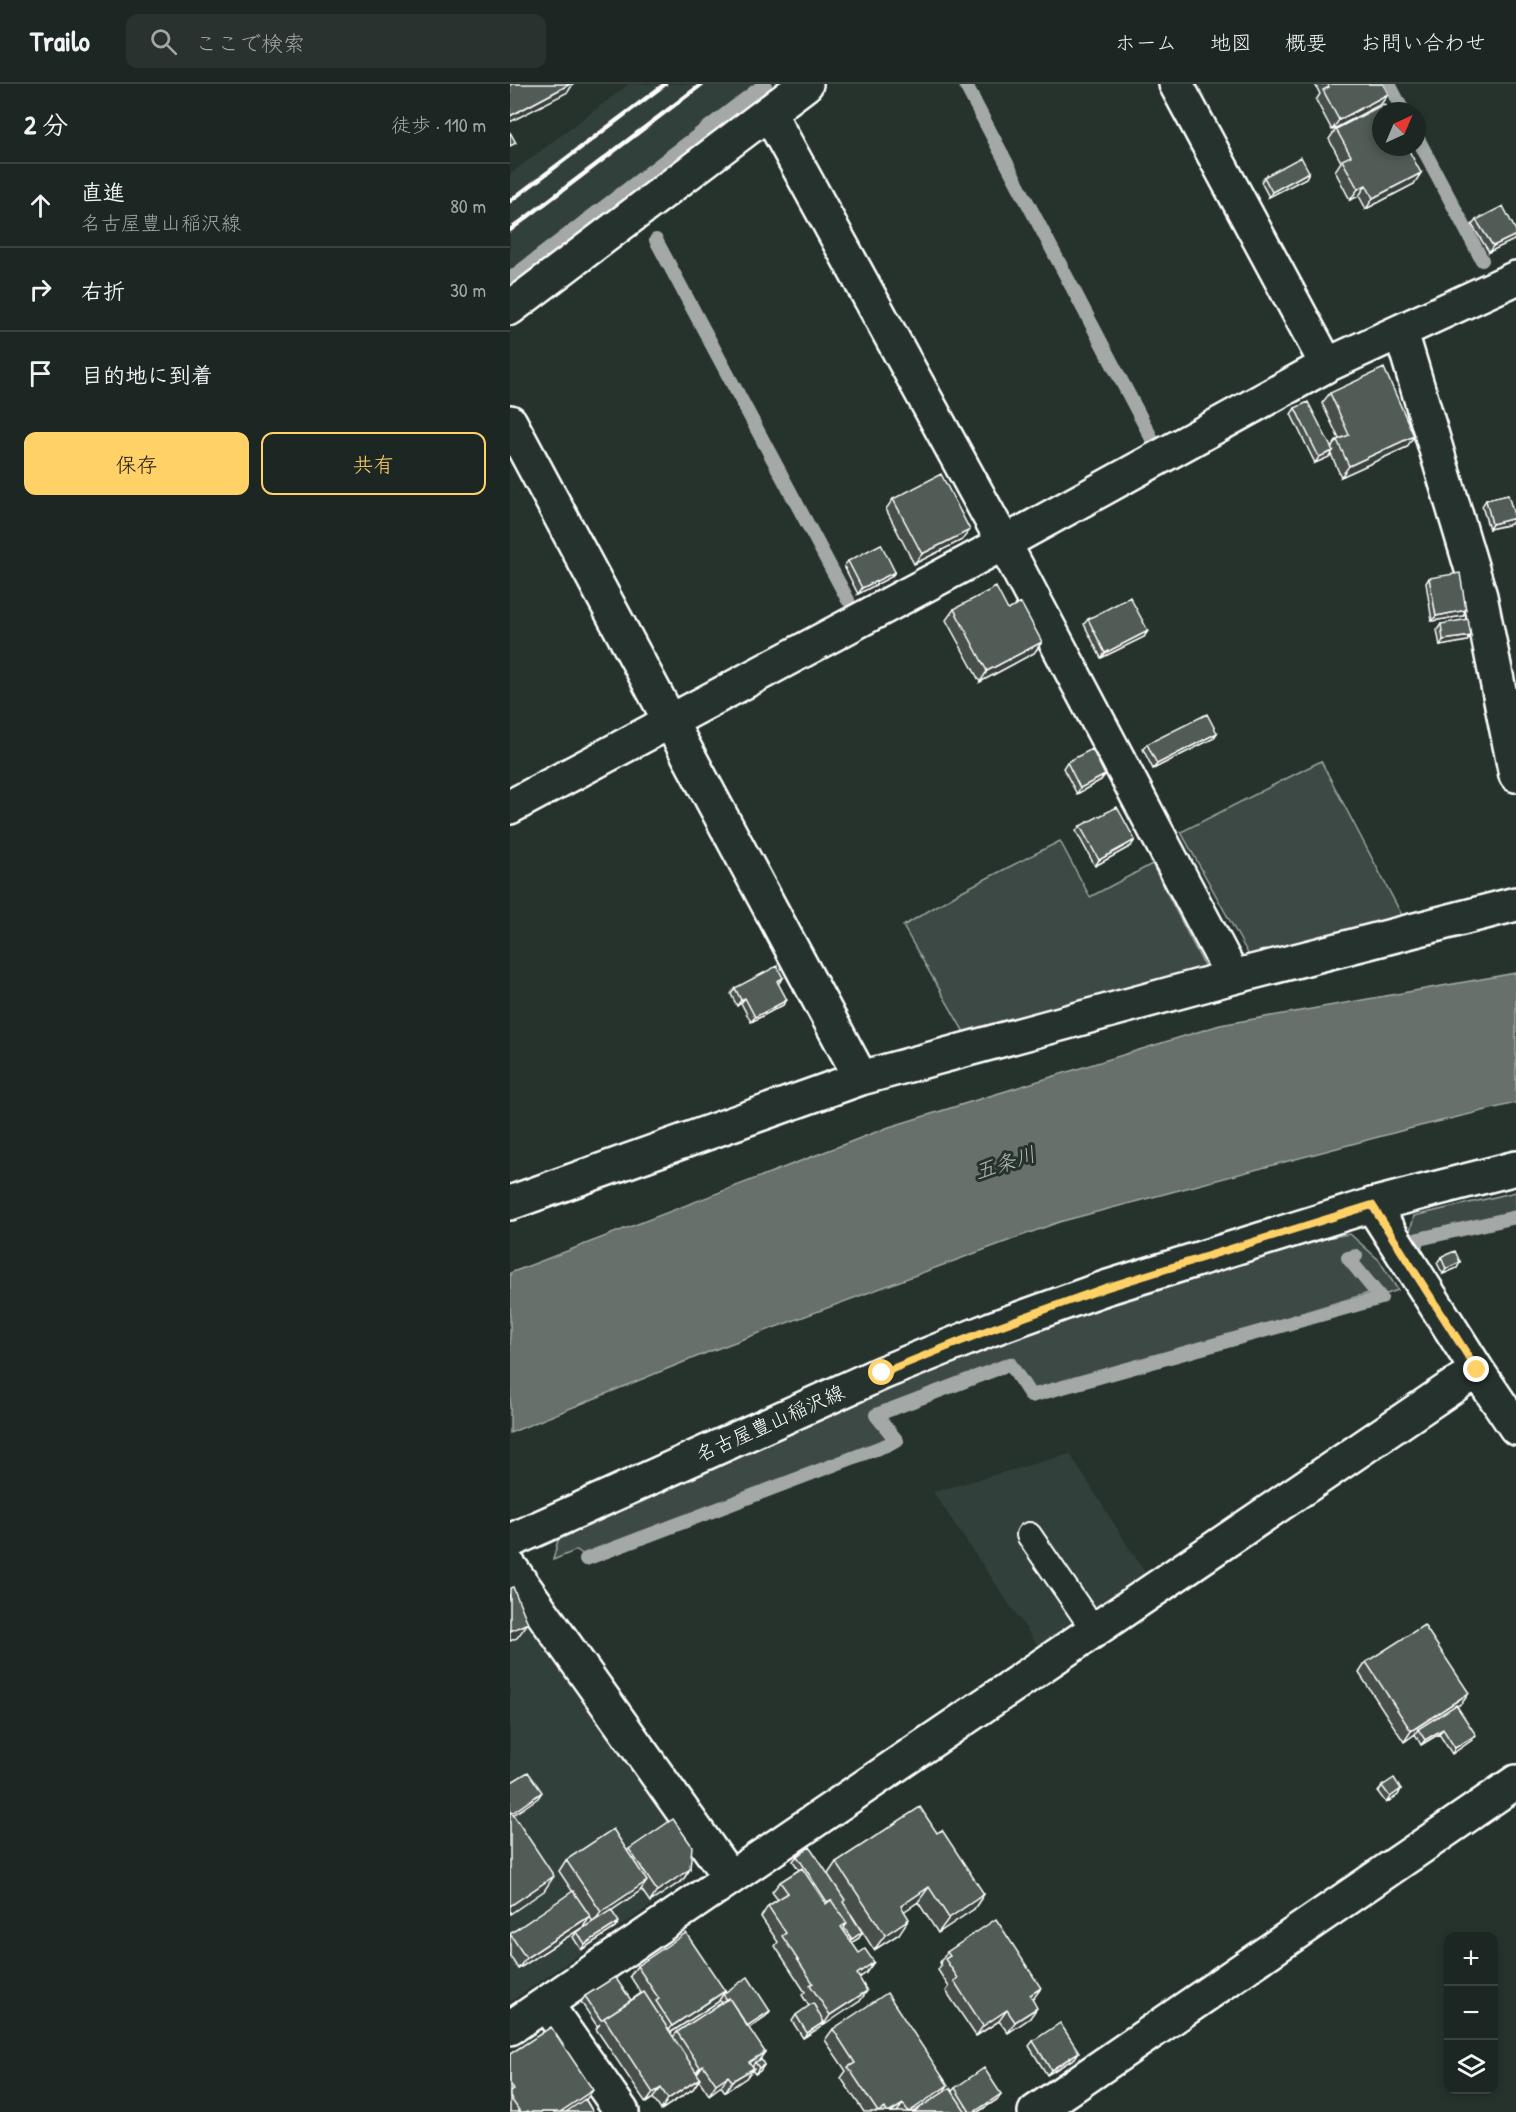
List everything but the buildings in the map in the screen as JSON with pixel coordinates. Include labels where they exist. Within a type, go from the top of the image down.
[{"type":"street","points":[[510,308],[806,84]]},
{"type":"street","points":[[1176,84],[1327,365]]},
{"type":"street","points":[[769,112],[1004,543],[1233,977]]},
{"type":"street","points":[[510,807],[1004,543],[1327,365],[1516,278]]},
{"type":"street","points":[[1401,332],[1480,596],[1516,776]]},
{"type":"street","points":[[510,422],[861,1077]]},
{"type":"street","points":[[510,1202],[861,1077],[1516,904]]},
{"type":"street","name":"名古屋豊山稲沢線","points":[[510,1541],[882,1373],[991,1329],[1105,1288],[1372,1205],[1516,1168]]},
{"type":"street","points":[[1372,1205],[1516,1428]]},
{"type":"street","points":[[510,2028],[1477,1370]]},
{"type":"street","points":[[510,1567],[730,1878]]},
{"type":"street","points":[[1035,2112],[1516,1782]]},
{"type":"street","points":[[546,2004],[622,2112]]},
{"type":"lane","points":[[1029,1535],[1094,1630]]},
{"type":"shaded area","points":[[629,84],[755,84],[510,273],[510,174]]},
{"type":"shaded area","points":[[1321,761],[1406,923],[1252,961],[1181,832]]},
{"type":"shaded area","points":[[1060,841],[1090,897],[1152,864],[1207,971],[968,1039],[903,926],[960,892]]},
{"type":"shaded area","points":[[1516,1192],[1516,1212],[1409,1235],[1414,1216]]},
{"type":"shaded area","points":[[1350,1234],[1379,1260],[1398,1290],[1384,1295],[1354,1259],[1360,1258],[1357,1253],[1343,1256],[1372,1292],[1034,1393],[1011,1358],[872,1414],[890,1439],[585,1556],[577,1550],[553,1560],[558,1540],[892,1388],[1026,1332],[1331,1237]]},
{"type":"shaded area","points":[[1070,1454],[1147,1576],[1040,1649],[933,1492]]},
{"type":"shaded area","points":[[510,1601],[686,1849],[685,1882],[510,2002]]},
{"type":"water","name":"五条川","points":[[1516,973],[1516,1103],[1412,1128],[1059,1222],[711,1351],[510,1433],[510,1273],[889,1127],[1220,1025]]},
{"type":"waterway","points":[[510,279],[765,84]]},
{"type":"waterway","points":[[965,84],[1151,437]]},
{"type":"waterway","points":[[1389,84],[1398,102]]},
{"type":"waterway","points":[[1426,154],[1482,260]]},
{"type":"waterway","points":[[656,240],[848,600]]},
{"type":"waterway","points":[[1420,1259],[1414,1247],[1419,1239],[1516,1217]]},
{"type":"waterway","points":[[586,1559],[897,1441],[876,1415],[1010,1364],[1031,1396],[1381,1298],[1348,1258],[1356,1256]]},
{"type":"railway","points":[[510,201],[665,84]]},
{"type":"railway","points":[[510,230],[702,84]]},
{"type":"route","points":[[882,1373],[991,1329],[1105,1288],[1372,1205],[1477,1370]]}]
